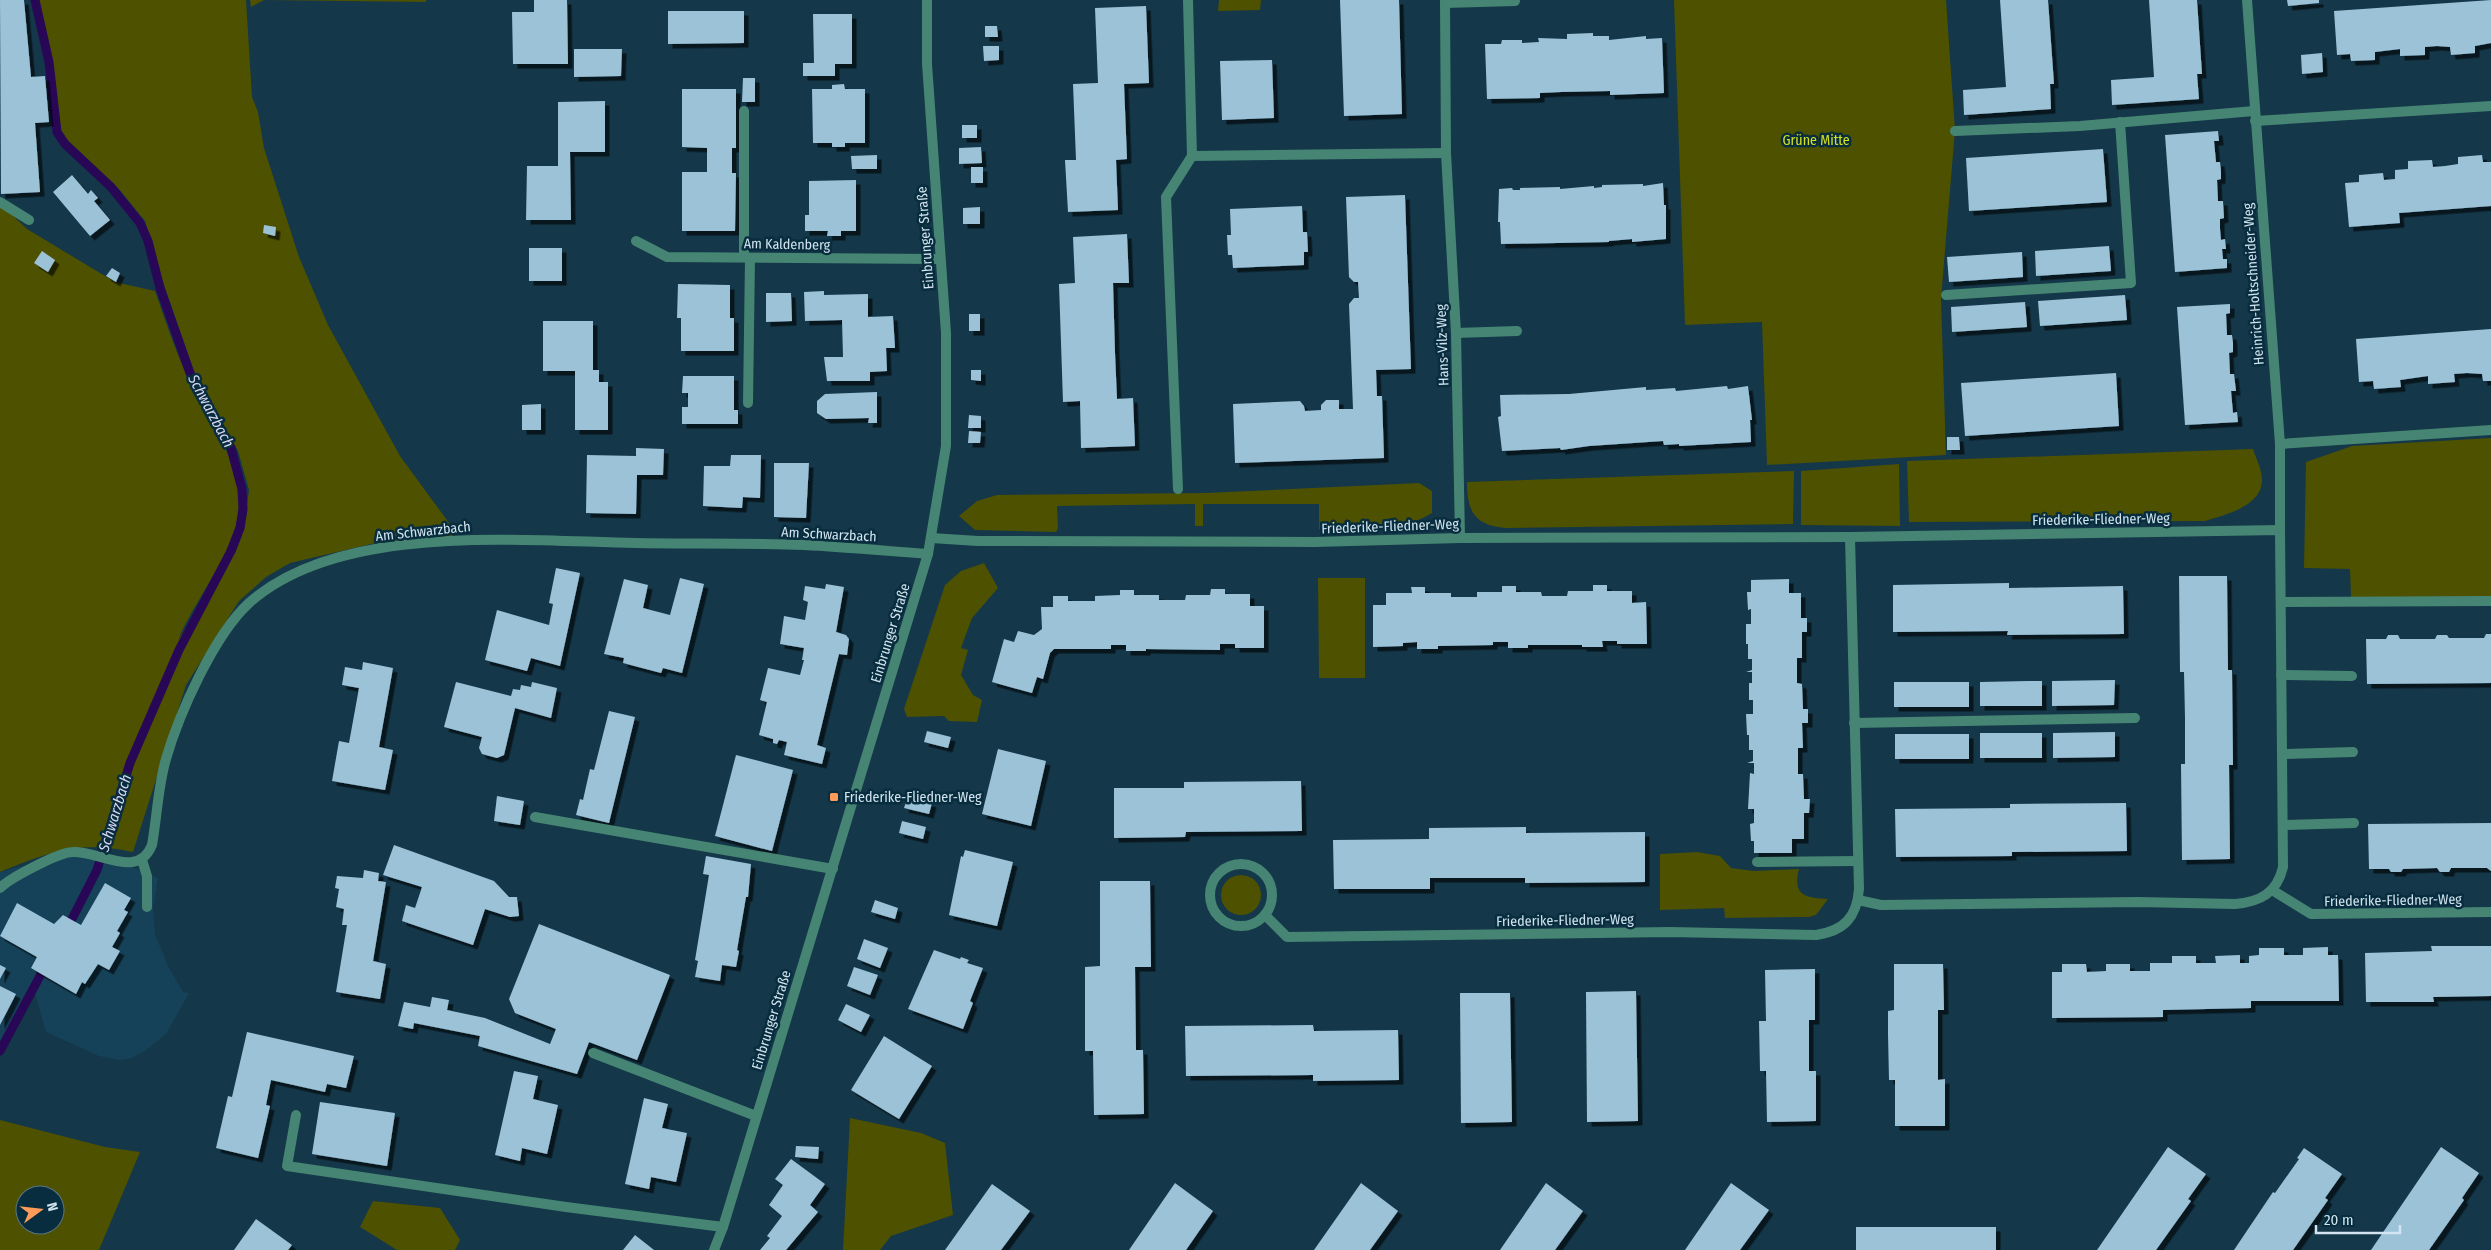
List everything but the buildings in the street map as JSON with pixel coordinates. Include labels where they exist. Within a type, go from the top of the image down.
[{"type":"street","name":"Einbrunger Straße","points":[[714,1250],[723,1227],[832,870],[928,554],[931,538],[946,446],[946,333],[927,64],[927,0]]},
{"type":"street","points":[[1178,489],[1166,197],[1192,156],[1188,0]]},
{"type":"street","name":"Heinrich-Holtschneider-Weg","points":[[2247,0],[2254,116],[2280,444],[2280,530]]},
{"type":"street","points":[[1445,2],[1515,1]]},
{"type":"street","name":"Hans-Vilz-Weg","points":[[1445,2],[1446,153],[1456,334],[1460,538]]},
{"type":"street","points":[[1955,131],[2491,106]]},
{"type":"street","points":[[744,111],[748,403]]},
{"type":"street","points":[[1946,295],[2131,283],[2120,122]]},
{"type":"street","points":[[1192,156],[1446,153]]},
{"type":"street","points":[[0,202],[29,220]]},
{"type":"street","name":"Am Kaldenberg","points":[[636,242],[667,257],[940,259]]},
{"type":"street","points":[[1456,334],[1517,331]]},
{"type":"street","points":[[2280,444],[2491,430]]},
{"type":"street","points":[[1858,900],[1880,905],[2128,902],[2234,904],[2264,898],[2280,879],[2282,867],[2280,530]]},
{"type":"street","name":"Friederike-Fliedner-Weg","points":[[931,538],[978,541],[1315,542],[1460,538],[1850,537],[2280,530]]},
{"type":"street","name":"Friederike-Fliedner-Weg","points":[[1265,915],[1287,938],[1670,932],[1816,934],[1836,930],[1854,912],[1858,900],[1850,537]]},
{"type":"street","name":"Am Schwarzbach","points":[[142,860],[148,855],[152,845],[166,760],[188,702],[226,630],[247,605],[265,590],[288,576],[315,564],[389,546],[477,540],[805,546],[928,554]]},
{"type":"street","points":[[2281,602],[2491,602]]},
{"type":"street","points":[[2281,675],[2352,676]]},
{"type":"street","points":[[1854,723],[2135,718]]},
{"type":"street","points":[[2282,754],[2353,752]]},
{"type":"street","points":[[535,816],[832,870]]},
{"type":"street","points":[[2283,826],[2354,823]]},
{"type":"street","points":[[0,888],[50,858],[64,853],[82,853],[121,861],[135,862],[142,860],[148,876],[147,907]]},
{"type":"street","points":[[1757,862],[1858,861]]},
{"type":"street","points":[[1240,863],[1260,869],[1271,886],[1270,906],[1265,915],[1257,922],[1247,925],[1227,923],[1218,916],[1210,898],[1213,883],[1221,870],[1230,865],[1240,863]]},
{"type":"street","name":"Friederike-Fliedner-Weg","points":[[2272,890],[2311,914],[2491,912]]},
{"type":"street","points":[[593,1053],[756,1116]]},
{"type":"street","points":[[296,1115],[287,1166],[566,1207],[723,1227]]},
{"type":"shaded area","points":[[74,853],[122,863],[158,878],[153,909],[155,934],[168,966],[183,992],[189,993],[166,1034],[145,1051],[131,1058],[120,1060],[99,1056],[46,1032],[33,986],[0,1045],[0,872]]},
{"type":"green space","points":[[38,0],[246,0],[252,97],[258,112],[264,148],[299,257],[328,325],[400,456],[452,527],[453,539],[384,541],[290,563],[266,577],[239,601],[186,685],[133,852],[96,847],[65,850],[0,872],[0,207],[8,211],[27,229],[115,282],[155,291],[186,373],[233,467],[238,487],[239,507],[235,528],[216,571],[178,640],[235,553],[244,529],[249,490],[238,451],[194,372],[164,285],[145,221],[119,189],[60,133],[56,121],[51,61]]},
{"type":"green space","points":[[250,0],[264,0],[251,7]]},
{"type":"green space","points":[[264,0],[426,0],[426,2]]},
{"type":"green space","points":[[1219,0],[1261,0],[1260,10],[1218,11]]},
{"type":"green space","name":"Grüne Mitte","points":[[1674,0],[1946,0],[1955,130],[1941,299],[1946,455],[1767,465],[1762,322],[1685,325]]},
{"type":"green space","points":[[2491,438],[2491,597],[2351,598],[2350,569],[2304,568],[2306,462],[2352,446]]},
{"type":"green space","points":[[2253,449],[2262,475],[2261,488],[2256,496],[2250,503],[2241,508],[2205,521],[1909,522],[1907,461]]},
{"type":"green space","points":[[1899,464],[1900,526],[1801,525],[1801,471]]},
{"type":"green space","points":[[1794,471],[1793,524],[1505,528],[1486,524],[1479,520],[1471,509],[1467,492],[1467,482]]},
{"type":"green space","points":[[1419,483],[1432,491],[1432,513],[1419,520],[1377,529],[1319,529],[1319,504],[1203,504],[1203,526],[1195,526],[1195,504],[1057,506],[1058,528],[1056,532],[975,530],[959,516],[977,501],[997,495],[1206,493]]},
{"type":"green space","points":[[984,563],[998,588],[972,618],[961,648],[968,650],[961,675],[973,695],[982,700],[977,722],[949,721],[944,716],[907,717],[904,709],[945,585],[961,571]]},
{"type":"green space","points":[[1318,578],[1365,578],[1365,678],[1319,678]]},
{"type":"green space","points":[[1697,852],[1720,856],[1731,868],[1754,871],[1799,869],[1797,885],[1799,890],[1813,898],[1828,899],[1816,915],[1809,917],[1725,918],[1724,908],[1660,910],[1660,854]]},
{"type":"green space","points":[[1241,875],[1255,881],[1261,895],[1255,909],[1241,915],[1227,909],[1221,895],[1227,881]]},
{"type":"green space","points":[[850,1118],[921,1133],[945,1143],[953,1215],[891,1236],[880,1250],[843,1250]]},
{"type":"green space","points":[[0,1120],[105,1147],[140,1152],[99,1250],[0,1250]]},
{"type":"green space","points":[[373,1201],[440,1208],[460,1240],[455,1250],[397,1250],[360,1227]]},
{"type":"waterway","name":"Schwarzbach","points":[[35,0],[49,62],[57,132],[65,144],[111,187],[140,223],[148,241],[160,288],[190,373],[231,448],[242,489],[243,509],[240,528],[231,551],[179,650],[130,763],[97,870],[72,919]]},
{"type":"waterway","name":"Schwarzbach","points":[[0,1051],[41,974]]},
{"type":"place","name":"Friederike-Fliedner-Weg","points":[[834,797]]}]
